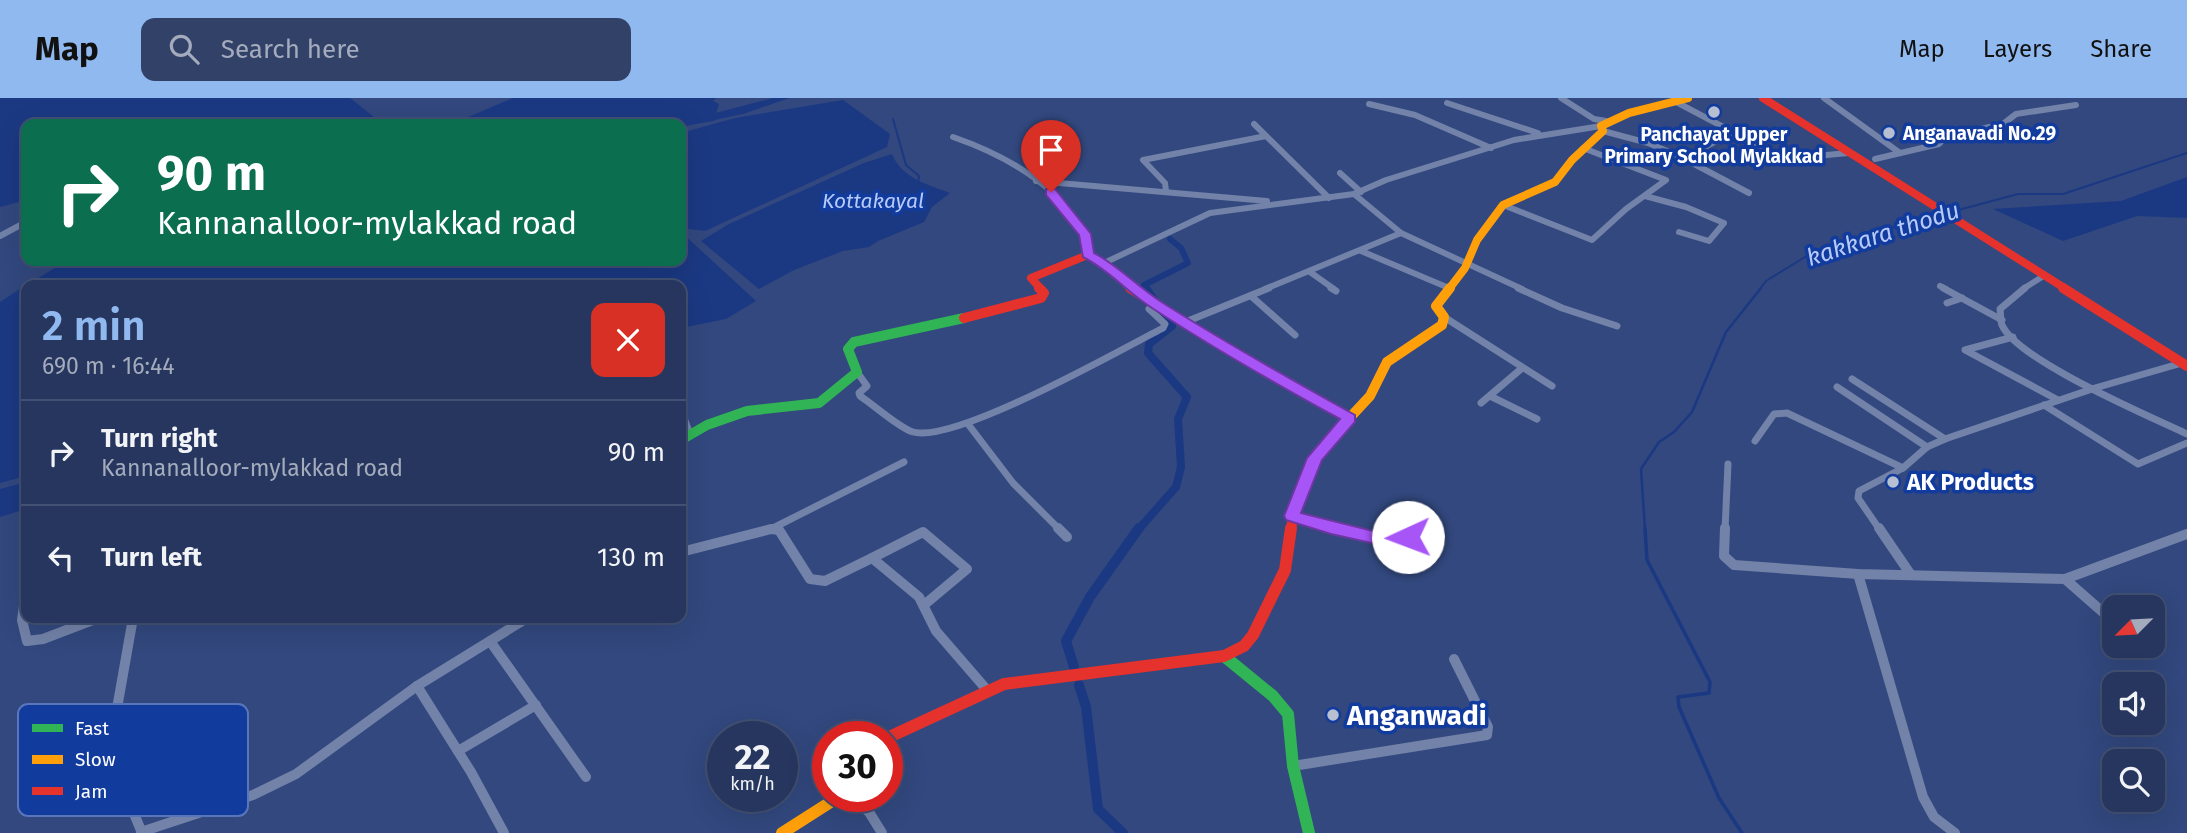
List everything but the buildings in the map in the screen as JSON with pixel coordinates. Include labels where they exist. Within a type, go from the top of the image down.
[{"type":"main road","points":[[1763,98],[2184,365]]},
{"type":"main road","points":[[903,729],[987,690],[1027,679],[1224,656],[1244,646],[1253,635],[1278,587],[1289,554],[1292,516],[1314,458],[1376,389],[1387,362],[1437,330],[1444,317],[1436,306],[1467,264],[1477,240],[1503,205],[1555,182],[1611,116],[1683,100]]},
{"type":"main road","points":[[686,437],[747,411],[819,403],[857,372],[848,349],[854,342],[984,314],[1041,298],[1044,293],[1031,278],[1088,254],[1104,263],[1134,291],[1183,323],[1325,407],[1349,418]]},
{"type":"main road","points":[[1224,656],[1284,706],[1290,724],[1293,766],[1309,833]]},
{"type":"main road","points":[[782,833],[815,812]]},
{"type":"street","points":[[1561,98],[1603,126],[1705,167],[1749,192]]},
{"type":"street","points":[[1824,98],[1900,153]]},
{"type":"street","points":[[1875,159],[1939,144],[1945,137],[1957,133],[2000,125],[2016,114],[2076,105],[2067,98]]},
{"type":"street","points":[[1683,100],[1732,133],[1789,160],[1849,153]]},
{"type":"street","points":[[1447,103],[1541,134]]},
{"type":"street","points":[[1369,104],[1415,115],[1491,148]]},
{"type":"street","points":[[1254,124],[1329,198]]},
{"type":"street","points":[[1104,263],[1210,214],[1276,202],[1357,193],[1385,180],[1541,134],[1603,126]]},
{"type":"street","points":[[1679,156],[1693,153],[1732,133]]},
{"type":"street","points":[[953,136],[1006,158],[1051,192],[1082,229],[1087,240],[1088,254]]},
{"type":"street","points":[[1166,191],[1166,183],[1143,160],[1266,136]]},
{"type":"street","points":[[1503,205],[1590,241],[1666,179],[1583,148]]},
{"type":"street","points":[[1340,173],[1357,193],[1401,233],[1562,308],[1617,326]]},
{"type":"street","points":[[1036,181],[1276,202]]},
{"type":"street","points":[[1645,196],[1686,207],[1724,222],[1709,242],[1679,232]]},
{"type":"street","points":[[0,236],[21,225]]},
{"type":"street","points":[[1183,323],[1401,233]]},
{"type":"street","points":[[1362,251],[1449,288]]},
{"type":"street","points":[[1310,272],[1336,291]]},
{"type":"street","points":[[2045,275],[2036,278],[2000,309],[2002,320],[2013,337],[2038,358],[2187,434]]},
{"type":"street","points":[[1940,286],[2002,320]]},
{"type":"street","points":[[1251,296],[1278,317],[1295,335]]},
{"type":"street","points":[[1947,303],[1962,298]]},
{"type":"street","points":[[857,372],[867,386],[859,393],[860,396],[913,432],[925,434],[968,424],[1010,407],[1163,328],[1163,321],[1149,309],[1156,303]]},
{"type":"street","points":[[1444,317],[1521,369],[1552,386]]},
{"type":"street","points":[[2013,337],[1965,350],[2058,400]]},
{"type":"street","points":[[1911,575],[1878,530],[1857,493],[1903,468],[1927,447],[1945,439],[2095,388],[2184,365]]},
{"type":"street","points":[[1481,403],[1521,369]]},
{"type":"street","points":[[1852,379],[1945,439]]},
{"type":"street","points":[[1837,387],[1927,447]]},
{"type":"street","points":[[1490,396],[1537,419]]},
{"type":"street","points":[[2044,405],[2138,464],[2187,443]]},
{"type":"street","points":[[1755,440],[1774,414],[1787,413],[1903,468]]},
{"type":"street","points":[[968,424],[1013,483],[1067,537]]},
{"type":"street","points":[[686,551],[771,529],[904,462]]},
{"type":"street","points":[[1728,464],[1724,556],[1729,562],[1858,574],[2065,579],[2187,534]]},
{"type":"street","points":[[1292,516],[1394,542],[1406,540],[1410,523]]},
{"type":"street","points":[[771,529],[783,534],[810,579],[817,581],[872,558],[923,532],[967,569],[924,605]]},
{"type":"street","points":[[872,558],[919,597],[936,631],[987,690]]},
{"type":"street","points":[[1858,574],[1923,797],[1934,817],[1955,833]]},
{"type":"street","points":[[2065,579],[2102,611]]},
{"type":"street","points":[[23,623],[27,641],[43,639],[84,623]]},
{"type":"street","points":[[119,704],[132,623]]},
{"type":"street","points":[[248,795],[274,786],[316,760],[416,686],[519,623]]},
{"type":"street","points":[[490,641],[586,777]]},
{"type":"street","points":[[1293,766],[1487,735],[1488,727],[1454,659]]},
{"type":"street","points":[[416,686],[458,751],[504,833]]},
{"type":"street","points":[[458,751],[536,705]]},
{"type":"street","points":[[869,812],[882,833]]},
{"type":"street","points":[[141,832],[187,816]]},
{"type":"water","points":[[0,98],[350,98],[374,117],[386,119],[21,119],[21,201],[0,207]]},
{"type":"water","points":[[513,98],[716,98],[713,101],[719,104],[714,121],[686,125],[686,119],[464,119]]},
{"type":"water","name":"Kottakayal","points":[[843,100],[890,134],[887,147],[705,231],[686,229],[686,132],[735,118]]},
{"type":"water","name":"Kottakayal","points":[[892,154],[908,175],[950,193],[932,207],[924,222],[869,247],[843,251],[794,270],[759,289],[701,241],[729,224],[864,163]]},
{"type":"water","points":[[2187,177],[2187,218],[2137,216],[2063,241],[1993,209],[2121,201]]},
{"type":"water","points":[[686,237],[756,301],[726,319],[686,327],[686,280],[35,280],[58,266],[686,266]]},
{"type":"water","points":[[21,288],[21,477],[0,483],[0,302]]},
{"type":"water","points":[[21,483],[21,511],[0,517],[0,489]]},
{"type":"waterway","points":[[686,123],[739,112],[784,98]]},
{"type":"waterway","points":[[893,119],[906,165],[919,176],[918,184]]},
{"type":"waterway","name":"kakkara thodu","points":[[1760,289],[1766,281],[1805,257],[1850,239],[2018,194],[2063,194],[2187,153]]},
{"type":"waterway","points":[[1147,289],[1144,285],[1188,263],[1181,248],[1170,239]]},
{"type":"waterway","points":[[1138,530],[1176,487],[1181,467],[1178,419],[1187,397],[1148,353],[1149,344],[1172,326],[1146,288]]},
{"type":"waterway","name":"kakkara thodu","points":[[1645,530],[1641,469],[1659,442],[1674,432],[1692,412],[1726,332],[1761,288]]},
{"type":"waterway","points":[[1074,667],[1066,641],[1090,597],[1139,528]]},
{"type":"waterway","name":"kakkara thodu","points":[[1645,528],[1647,560],[1710,682],[1709,693],[1678,697],[1679,707],[1719,798],[1742,833]]},
{"type":"waterway","points":[[1079,685],[1086,707],[1098,809],[1123,833]]},
{"type":"traffic: fast","points":[[686,437],[707,425],[747,411],[819,403],[857,372],[848,349],[854,342],[964,318]]},
{"type":"traffic: fast","points":[[1224,656],[1273,696],[1288,714],[1293,766],[1309,833]]},
{"type":"traffic: slow","points":[[1302,490],[1317,453],[1370,396],[1387,362],[1442,325],[1444,317],[1436,306],[1465,268],[1477,240],[1503,205],[1555,182],[1572,160],[1603,131],[1601,126],[1608,121],[1688,98]]},
{"type":"traffic: slow","points":[[1242,358],[1349,418]]},
{"type":"traffic: slow","points":[[782,833],[815,812]]},
{"type":"traffic: jam","points":[[1763,98],[2187,366]]},
{"type":"traffic: jam","points":[[964,318],[1041,298],[1044,293],[1031,278],[1090,254],[1134,291],[1242,358]]},
{"type":"traffic: jam","points":[[903,731],[1004,684],[1224,656],[1244,646],[1253,635],[1285,570],[1294,508],[1302,490]]},
{"type":"place","name":"Panchayat Upper Primary School Mylakkad","points":[[1714,112]]},
{"type":"place","name":"Anganavadi No.29","points":[[1889,133]]},
{"type":"place","name":"AK Products","points":[[1893,482]]},
{"type":"place","name":"Anganwadi","points":[[1333,715]]},
{"type":"route","points":[[1051,192],[1085,234],[1088,254],[1104,263],[1134,291],[1229,352],[1272,373],[1325,407],[1349,418],[1314,458],[1303,481],[1292,516],[1394,542],[1406,540],[1408,537]]}]
